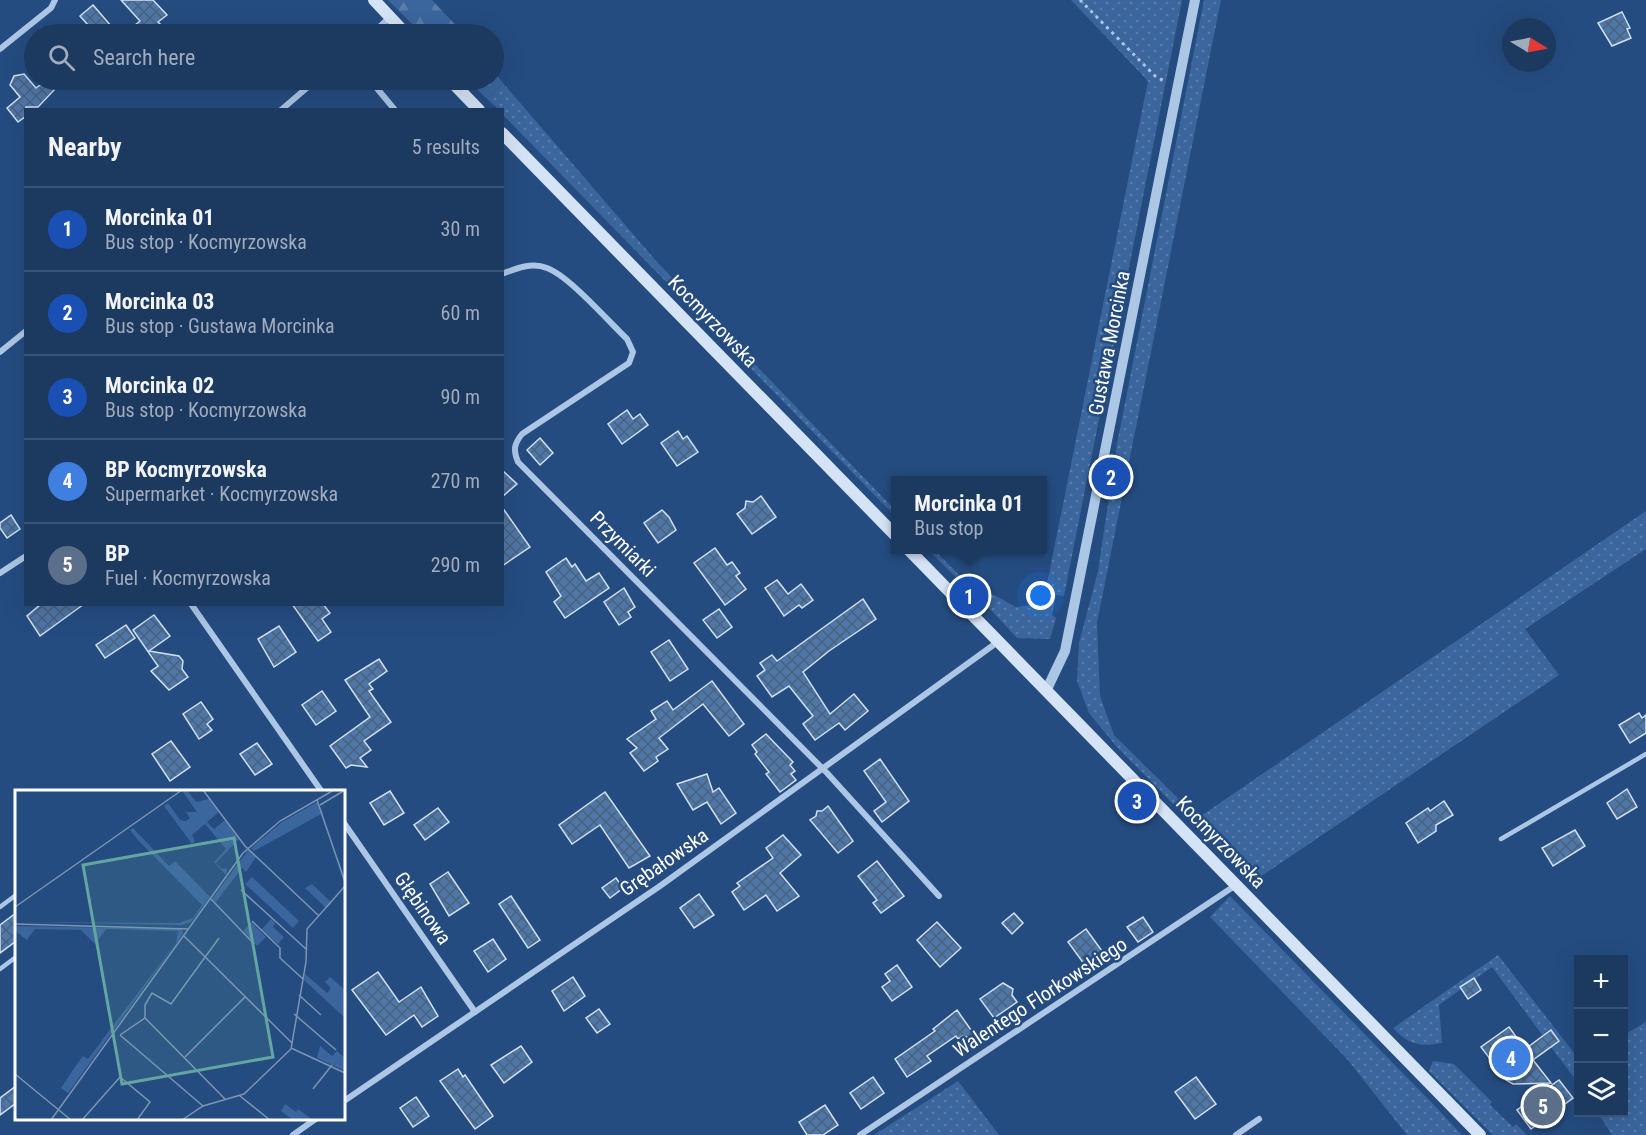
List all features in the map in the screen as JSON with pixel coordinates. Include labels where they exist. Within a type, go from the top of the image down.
[{"type":"main road","points":[[374,0],[397,24]]},
{"type":"main road","points":[[460,90],[477,108]]},
{"type":"main road","name":"Kocmyrzowska","points":[[504,136],[891,531]]},
{"type":"main road","name":"Kocmyrzowska","points":[[914,554],[1480,1135]]},
{"type":"street","points":[[31,24],[51,8],[55,0]]},
{"type":"street","name":"Gustawa Morcinka","points":[[1047,689],[1065,651],[1195,0]]},
{"type":"street","points":[[383,24],[390,17]]},
{"type":"street","points":[[0,49],[24,30]]},
{"type":"street","points":[[283,108],[304,90]]},
{"type":"street","points":[[378,90],[392,108]]},
{"type":"street","name":"Przymiarki","points":[[504,273],[522,265],[547,267],[563,278],[627,339],[633,351],[629,363],[522,434],[514,443],[514,453],[518,462],[823,770],[939,896]]},
{"type":"street","points":[[0,352],[24,332]]},
{"type":"street","points":[[0,573],[24,557]]},
{"type":"street","points":[[192,606],[321,790]]},
{"type":"street","name":"Grębałowska","points":[[345,1100],[823,770],[999,641]]},
{"type":"street","name":"Głębinowa","points":[[345,824],[475,1011]]},
{"type":"street","name":"Walentego Florkowskiego","points":[[860,1135],[1237,885]]},
{"type":"street","points":[[1236,1135],[1259,1119]]},
{"type":"street","points":[[293,1135],[316,1120]]},
{"type":"lane","points":[[1501,839],[1646,754]]},
{"type":"lane","points":[[0,907],[15,896]]},
{"type":"lane","points":[[0,969],[15,958]]},
{"type":"path","points":[[1080,0],[1155,76],[1178,88]]},
{"type":"green space","points":[[388,0],[432,0],[455,24],[412,24]]},
{"type":"green space","points":[[1071,0],[1182,0],[1064,596],[1056,595],[1052,615],[1056,618],[1050,639],[1017,638],[961,578],[957,578],[932,554],[938,554],[961,577],[1016,607],[1043,604],[1148,81]]},
{"type":"green space","points":[[1204,0],[1221,0],[1097,623],[1100,696],[1114,735],[1198,818],[1646,511],[1646,549],[1525,629],[1559,675],[1251,883],[1116,746],[1089,713],[1077,681],[1079,643],[1098,571],[1117,444]]},
{"type":"green space","points":[[504,84],[657,262],[891,506],[891,512],[504,116],[504,108],[497,108],[487,99],[496,90],[504,90]]},
{"type":"green space","points":[[478,90],[496,90],[487,99]]},
{"type":"green space","points":[[1230,896],[1462,1135],[1407,1135],[1347,1059],[1210,917]]},
{"type":"green space","points":[[1498,955],[1574,1053],[1574,1078],[1551,1047],[1559,1041],[1551,1031],[1543,1036],[1492,967],[1439,1005],[1442,1043],[1427,1045],[1415,1043],[1404,1038],[1393,1028]]},
{"type":"green space","points":[[1646,1022],[1646,1135],[1612,1135],[1601,1117],[1628,1117],[1628,1033]]},
{"type":"green space","points":[[1433,1061],[1454,1064],[1492,1102],[1490,1105],[1513,1127],[1516,1124],[1527,1135],[1493,1135],[1429,1071]]},
{"type":"green space","points":[[958,1081],[999,1135],[874,1135]]},
{"type":"building","points":[[121,0],[153,0],[167,15],[158,22],[160,24],[136,24],[140,21]]},
{"type":"building","points":[[93,5],[109,24],[87,24],[80,16]]},
{"type":"building","points":[[1622,12],[1630,28],[1627,29],[1631,38],[1612,46],[1598,23]]},
{"type":"building","points":[[24,74],[24,90],[54,90],[38,107],[24,108],[24,118],[18,122],[7,108],[20,97],[10,85],[14,76]]},
{"type":"building","points":[[627,410],[633,419],[640,414],[648,425],[622,444],[608,424]]},
{"type":"building","points":[[678,431],[683,439],[687,436],[698,452],[677,466],[661,443]]},
{"type":"building","points":[[540,438],[553,453],[540,465],[527,450]]},
{"type":"building","points":[[504,472],[517,484],[504,495]]},
{"type":"building","points":[[761,496],[776,517],[752,534],[737,514],[745,508],[746,501],[753,502]]},
{"type":"building","points":[[504,510],[530,547],[504,565]]},
{"type":"building","points":[[662,510],[676,530],[658,543],[644,523]]},
{"type":"building","points":[[11,515],[20,529],[7,538],[0,528],[0,523]]},
{"type":"building","points":[[715,548],[727,565],[732,562],[740,573],[736,576],[746,589],[725,605],[694,563]]},
{"type":"building","points":[[566,558],[572,567],[575,564],[586,581],[599,573],[609,588],[565,618],[554,602],[561,596],[546,572]]},
{"type":"building","points":[[777,580],[788,594],[801,584],[813,600],[802,608],[799,605],[784,616],[765,588]]},
{"type":"building","points":[[624,588],[635,607],[628,612],[631,617],[619,625],[604,602]]},
{"type":"building","points":[[863,599],[876,619],[803,672],[830,714],[854,694],[868,711],[845,730],[839,723],[815,740],[803,724],[813,716],[789,686],[772,697],[757,676],[765,670],[760,663],[772,655],[777,661]]},
{"type":"building","points":[[39,606],[81,606],[40,636],[27,616]]},
{"type":"building","points":[[293,606],[325,606],[330,613],[322,619],[331,632],[318,641]]},
{"type":"building","points":[[719,609],[732,627],[717,638],[703,620]]},
{"type":"building","points":[[154,615],[170,636],[149,651],[179,656],[183,661],[182,669],[188,677],[169,690],[151,671],[158,666],[133,630]]},
{"type":"building","points":[[126,625],[135,638],[105,658],[96,645]]},
{"type":"building","points":[[279,626],[296,652],[274,667],[258,639]]},
{"type":"building","points":[[669,640],[688,669],[670,681],[651,652]]},
{"type":"building","points":[[379,659],[387,671],[369,684],[373,689],[369,691],[391,722],[364,741],[371,750],[360,758],[367,767],[351,765],[346,768],[330,746],[370,717],[345,680]]},
{"type":"building","points":[[712,681],[744,724],[729,736],[703,704],[659,738],[668,749],[656,757],[658,761],[644,771],[630,753],[637,748],[627,739],[656,719],[651,711],[667,701],[673,710]]},
{"type":"building","points":[[322,691],[336,711],[316,725],[302,705]]},
{"type":"building","points":[[201,702],[213,719],[207,724],[212,730],[199,739],[183,714]]},
{"type":"building","points":[[1639,713],[1642,718],[1646,715],[1646,733],[1630,743],[1619,725]]},
{"type":"building","points":[[766,734],[793,762],[790,765],[795,771],[791,774],[796,780],[780,792],[766,774],[769,772],[755,754],[757,752],[752,745]]},
{"type":"building","points":[[171,741],[190,767],[170,781],[152,754]]},
{"type":"building","points":[[257,743],[272,764],[255,775],[240,754]]},
{"type":"building","points":[[880,759],[909,801],[882,822],[874,811],[886,802],[864,771]]},
{"type":"building","points":[[707,774],[713,792],[719,788],[736,813],[721,824],[707,802],[693,810],[677,784]]},
{"type":"building","points":[[1627,789],[1637,807],[1617,819],[1607,803]]},
{"type":"building","points":[[390,791],[404,813],[384,825],[370,803]]},
{"type":"building","points":[[605,792],[650,856],[629,868],[600,825],[572,844],[559,825]]},
{"type":"building","points":[[1444,801],[1453,815],[1436,825],[1436,831],[1418,843],[1406,823],[1428,808],[1430,811]]},
{"type":"building","points":[[828,806],[853,841],[838,853],[810,820],[816,816],[817,811],[822,811]]},
{"type":"building","points":[[438,808],[449,822],[425,840],[414,825]]},
{"type":"building","points":[[1575,830],[1585,846],[1553,866],[1542,848]]},
{"type":"building","points":[[783,835],[801,855],[780,873],[799,896],[777,911],[766,895],[744,910],[732,892],[740,886],[737,883],[773,858],[766,848]]},
{"type":"building","points":[[877,861],[904,896],[881,913],[873,903],[877,900],[858,876]]},
{"type":"building","points":[[448,872],[469,903],[449,916],[430,884]]},
{"type":"building","points":[[616,878],[623,888],[610,898],[602,888]]},
{"type":"building","points":[[699,894],[714,915],[694,928],[680,908]]},
{"type":"building","points":[[511,896],[540,940],[528,948],[499,904]]},
{"type":"building","points":[[1014,913],[1023,923],[1012,934],[1002,923]]},
{"type":"building","points":[[15,914],[15,942],[0,953],[0,925]]},
{"type":"building","points":[[1143,917],[1153,932],[1138,942],[1127,927]]},
{"type":"building","points":[[937,922],[961,948],[940,967],[917,940]]},
{"type":"building","points":[[1086,929],[1105,955],[1087,968],[1068,942]]},
{"type":"building","points":[[493,939],[506,959],[488,972],[474,951]]},
{"type":"building","points":[[897,965],[912,987],[892,1001],[882,987],[890,981],[885,974]]},
{"type":"building","points":[[378,972],[399,1002],[421,987],[438,1016],[422,1027],[414,1015],[386,1035],[352,990]]},
{"type":"building","points":[[573,977],[585,996],[564,1011],[552,991]]},
{"type":"building","points":[[1474,978],[1481,990],[1468,999],[1460,987]]},
{"type":"building","points":[[1003,983],[1013,989],[1012,995],[1017,1002],[994,1018],[980,999]]},
{"type":"building","points":[[599,1009],[610,1024],[597,1033],[586,1018]]},
{"type":"building","points":[[957,1010],[978,1040],[963,1036],[958,1039],[956,1036],[927,1056],[931,1061],[907,1077],[895,1059],[935,1031],[933,1029]]},
{"type":"building","points":[[1509,1027],[1525,1049],[1551,1030],[1559,1041],[1533,1060],[1551,1083],[1513,1084],[1506,1080],[1481,1047]]},
{"type":"building","points":[[521,1046],[532,1062],[504,1083],[491,1065]]},
{"type":"building","points":[[458,1069],[463,1077],[465,1075],[493,1116],[475,1129],[440,1081]]},
{"type":"building","points":[[873,1077],[884,1093],[861,1109],[850,1093]]},
{"type":"building","points":[[1196,1077],[1216,1104],[1195,1119],[1175,1092]]},
{"type":"building","points":[[1559,1080],[1573,1098],[1531,1129],[1517,1110]]},
{"type":"building","points":[[15,1087],[15,1104],[0,1115],[0,1098]]},
{"type":"building","points":[[416,1097],[429,1116],[413,1127],[400,1108]]},
{"type":"building","points":[[825,1105],[838,1125],[823,1135],[807,1135],[799,1122]]},
{"type":"place","name":"Morcinka 03","points":[[1111,477]]},
{"type":"place","name":"Morcinka 01","points":[[969,596]]},
{"type":"place","name":"Morcinka 02","points":[[1137,801]]},
{"type":"place","name":"BP Kocmyrzowska","points":[[1511,1058]]},
{"type":"place","name":"BP","points":[[1543,1106]]}]
